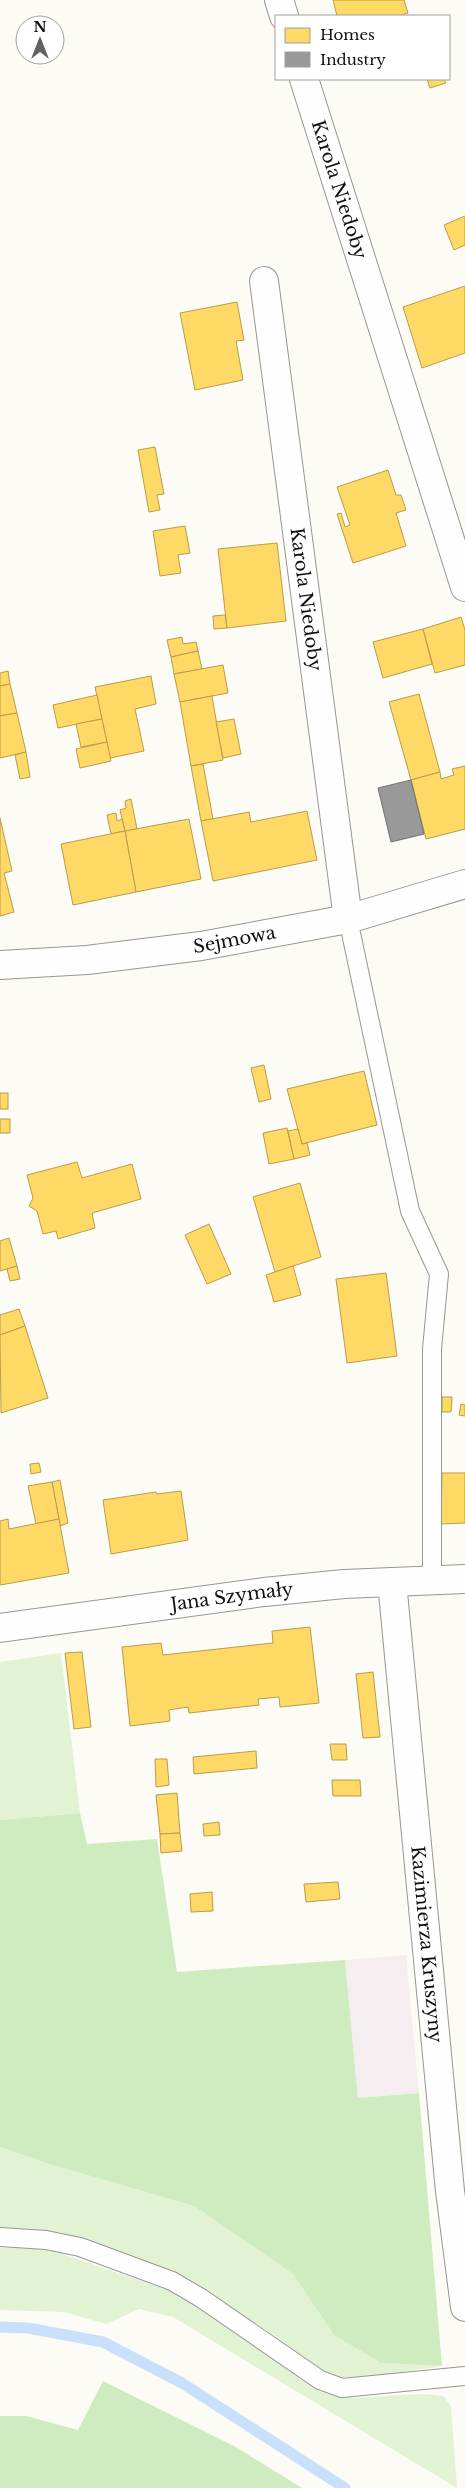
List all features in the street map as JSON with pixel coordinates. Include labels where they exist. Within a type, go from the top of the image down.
[{"type":"street","points":[[278,0],[284,15]]},
{"type":"street","name":"Karola Niedoby","points":[[304,80],[465,587]]},
{"type":"street","name":"Karola Niedoby","points":[[264,281],[348,919]]},
{"type":"street","name":"Sejmowa","points":[[0,965],[87,960],[191,947],[348,919],[465,884]]},
{"type":"street","name":"Jana Szymały","points":[[0,1628],[264,1592],[344,1584],[465,1579]]},
{"type":"street","name":"Kazimierza Kruszyny","points":[[392,1582],[449,2181],[465,2307]]},
{"type":"lane","points":[[348,919],[410,1211],[439,1274],[432,1349],[432,1580]]},
{"type":"lane","points":[[0,2237],[46,2240],[80,2247],[172,2281],[201,2298],[320,2380],[342,2388],[465,2376]]},
{"type":"shaded area","points":[[406,1955],[419,2093],[358,2098],[345,1960]]},
{"type":"green space","points":[[61,1653],[80,1813],[0,1820],[0,1662]]},
{"type":"green space","points":[[80,1813],[87,1844],[157,1839],[177,1972],[345,1960],[358,2098],[419,2093],[442,2366],[381,2363],[334,2335],[293,2274],[194,2206],[49,2164],[0,2147],[0,1820]]},
{"type":"green space","points":[[0,2147],[49,2164],[194,2206],[293,2274],[334,2335],[381,2363],[442,2366],[367,2377],[340,2377],[314,2367],[176,2273],[47,2232],[0,2232]]},
{"type":"green space","points":[[23,2247],[54,2251],[167,2290],[200,2309],[319,2391],[348,2397],[412,2394],[443,2396],[451,2406],[457,2488],[173,2317],[139,2309],[106,2324],[64,2312],[0,2310],[0,2248]]},
{"type":"green space","points":[[103,2381],[234,2446],[302,2488],[0,2488],[0,2416],[26,2416],[78,2430]]},
{"type":"building: Homes","points":[[333,0],[404,0],[408,13],[401,15],[337,15]]},
{"type":"building: Homes","points":[[427,80],[444,80],[446,83],[430,88]]},
{"type":"building: Homes","points":[[465,216],[465,245],[454,250],[444,225]]},
{"type":"building: Homes","points":[[465,286],[465,353],[422,368],[403,307]]},
{"type":"building: Homes","points":[[237,302],[244,340],[236,341],[243,380],[195,390],[180,313]]},
{"type":"building: Homes","points":[[155,447],[164,494],[157,495],[160,510],[149,512],[138,450]]},
{"type":"building: Homes","points":[[388,470],[396,495],[401,495],[406,510],[396,513],[406,546],[353,563],[337,514],[341,513],[345,527],[350,525],[337,487]]},
{"type":"building: Homes","points":[[185,526],[190,553],[178,555],[181,573],[160,576],[153,531]]},
{"type":"building: Homes","points":[[277,543],[286,621],[227,628],[218,549]]},
{"type":"building: Homes","points":[[225,615],[227,628],[214,629],[213,616]]},
{"type":"building: Homes","points":[[461,617],[465,630],[465,665],[435,673],[423,629]]},
{"type":"building: Homes","points":[[423,629],[432,664],[383,678],[373,642]]},
{"type":"building: Homes","points":[[182,637],[183,644],[196,642],[198,651],[171,657],[167,640]]},
{"type":"building: Homes","points":[[198,651],[202,669],[174,674],[171,657]]},
{"type":"building: Homes","points":[[223,665],[228,693],[180,702],[174,674]]},
{"type":"building: Homes","points":[[8,671],[10,684],[0,686],[0,673]]},
{"type":"building: Homes","points":[[151,676],[156,704],[135,709],[144,751],[110,758],[95,687]]},
{"type":"building: Homes","points":[[10,684],[17,713],[0,716],[0,686]]},
{"type":"building: Homes","points":[[419,694],[440,772],[411,780],[389,702]]},
{"type":"building: Homes","points":[[97,695],[102,719],[58,728],[53,705]]},
{"type":"building: Homes","points":[[212,696],[223,760],[191,766],[180,702]]},
{"type":"building: Homes","points":[[17,713],[26,752],[0,758],[0,716]]},
{"type":"building: Homes","points":[[102,719],[107,742],[81,747],[76,724]]},
{"type":"building: Homes","points":[[234,719],[241,754],[223,758],[216,722]]},
{"type":"building: Homes","points":[[107,742],[111,761],[80,768],[76,749]]},
{"type":"building: Homes","points":[[26,752],[30,777],[20,779],[15,755]]},
{"type":"building: Homes","points":[[203,764],[213,819],[201,821],[191,766]]},
{"type":"building: Homes","points":[[465,766],[465,829],[426,839],[411,780],[440,772],[441,779],[454,775],[452,769]]},
{"type":"building: Homes","points":[[131,799],[137,829],[125,831],[120,810],[126,808],[125,801]]},
{"type":"building: Homes","points":[[307,811],[317,860],[213,881],[201,821],[249,812],[251,822]]},
{"type":"building: Homes","points":[[116,813],[117,821],[122,819],[125,831],[111,834],[107,815]]},
{"type":"building: Homes","points":[[0,818],[12,871],[4,873],[14,912],[0,916]]},
{"type":"building: Homes","points":[[189,819],[201,879],[136,892],[125,831]]},
{"type":"building: Homes","points":[[125,831],[136,892],[73,905],[61,844]]},
{"type":"building: Homes","points":[[264,1065],[271,1099],[259,1102],[251,1068]]},
{"type":"building: Homes","points":[[364,1071],[377,1125],[302,1144],[287,1089]]},
{"type":"building: Homes","points":[[0,1093],[8,1093],[8,1109],[0,1109]]},
{"type":"building: Homes","points":[[0,1119],[10,1119],[10,1133],[0,1133]]},
{"type":"building: Homes","points":[[287,1128],[294,1159],[269,1164],[263,1133]]},
{"type":"building: Homes","points":[[298,1129],[302,1144],[307,1143],[310,1155],[294,1159],[288,1131]]},
{"type":"building: Homes","points":[[77,1162],[82,1178],[132,1164],[141,1199],[92,1213],[95,1228],[58,1239],[56,1231],[43,1234],[37,1211],[29,1206],[33,1198],[27,1175]]},
{"type":"building: Homes","points":[[300,1183],[321,1257],[275,1272],[253,1197]]},
{"type":"building: Homes","points":[[209,1224],[231,1274],[207,1284],[185,1235]]},
{"type":"building: Homes","points":[[9,1238],[17,1266],[0,1271],[0,1241]]},
{"type":"building: Homes","points":[[17,1266],[20,1279],[10,1281],[7,1269]]},
{"type":"building: Homes","points":[[293,1266],[301,1295],[274,1302],[266,1275]]},
{"type":"building: Homes","points":[[386,1273],[397,1356],[347,1363],[336,1279]]},
{"type":"building: Homes","points":[[19,1309],[25,1326],[0,1335],[0,1315]]},
{"type":"building: Homes","points":[[25,1326],[48,1398],[1,1413],[0,1335]]},
{"type":"building: Homes","points":[[442,1397],[452,1397],[451,1412],[442,1412]]},
{"type":"building: Homes","points":[[461,1404],[465,1405],[465,1416],[459,1415]]},
{"type":"building: Homes","points":[[39,1463],[41,1472],[31,1474],[30,1464]]},
{"type":"building: Homes","points":[[442,1473],[465,1473],[465,1523],[441,1524]]},
{"type":"building: Homes","points":[[60,1480],[68,1523],[60,1526],[52,1482]]},
{"type":"building: Homes","points":[[52,1482],[59,1519],[36,1524],[28,1486]]},
{"type":"building: Homes","points":[[181,1491],[188,1540],[111,1554],[103,1500],[156,1492],[157,1494]]},
{"type":"building: Homes","points":[[8,1519],[9,1529],[59,1519],[69,1573],[0,1585],[0,1521]]},
{"type":"building: Homes","points":[[310,1627],[319,1703],[280,1707],[279,1697],[258,1699],[259,1705],[189,1713],[188,1707],[169,1710],[170,1721],[130,1726],[122,1647],[161,1643],[163,1655],[273,1643],[272,1631]]},
{"type":"building: Homes","points":[[82,1652],[91,1727],[74,1729],[65,1653]]},
{"type":"building: Homes","points":[[373,1672],[380,1737],[363,1738],[356,1674]]},
{"type":"building: Homes","points":[[330,1744],[346,1744],[347,1760],[332,1760]]},
{"type":"building: Homes","points":[[256,1751],[257,1768],[194,1774],[193,1757]]},
{"type":"building: Homes","points":[[155,1759],[167,1759],[169,1785],[156,1787]]},
{"type":"building: Homes","points":[[332,1780],[360,1780],[361,1796],[333,1796]]},
{"type":"building: Homes","points":[[177,1793],[180,1833],[160,1834],[156,1795]]},
{"type":"building: Homes","points":[[219,1822],[220,1835],[204,1836],[203,1824]]},
{"type":"building: Homes","points":[[180,1833],[182,1851],[161,1853],[160,1834]]},
{"type":"building: Homes","points":[[338,1882],[340,1899],[306,1902],[304,1884]]},
{"type":"building: Homes","points":[[212,1892],[213,1911],[191,1912],[190,1894]]},
{"type":"building: Industry","points":[[411,780],[424,834],[391,842],[378,788]]},
{"type":"waterway","points":[[0,2327],[28,2328],[103,2342],[182,2383],[345,2488]]}]
